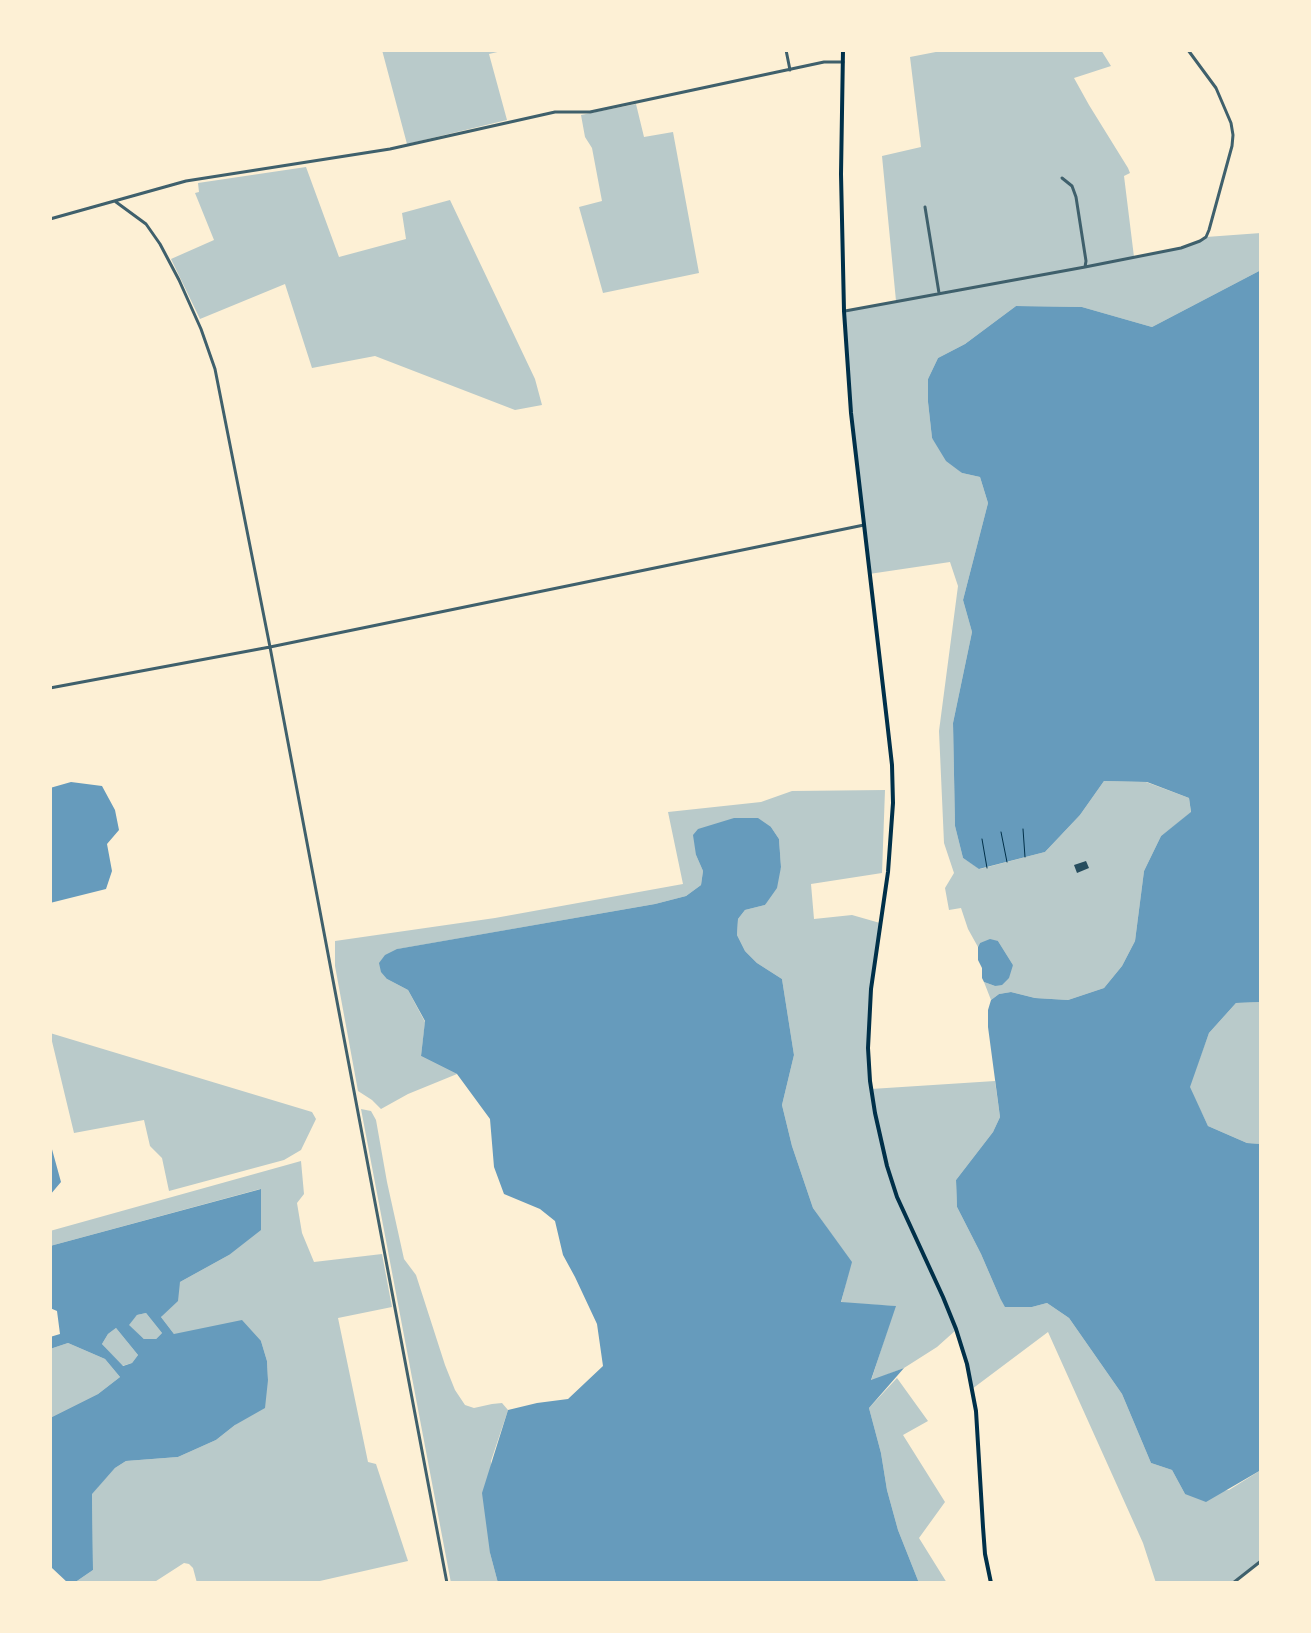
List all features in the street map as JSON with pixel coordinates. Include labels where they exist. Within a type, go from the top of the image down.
[{"type":"main road","points":[[843,50],[841,174],[844,311],[851,413],[892,765],[893,803],[888,872],[871,989],[870,1081],[887,1166],[897,1197],[943,1297],[967,1364],[976,1411],[985,1554],[991,1583]]},
{"type":"street","points":[[786,50],[790,70]]},
{"type":"street","points":[[844,311],[1189,246],[1206,237],[1233,135],[1216,88],[1188,50]]},
{"type":"street","points":[[50,219],[186,181],[390,149],[555,112],[590,112],[824,62],[843,62]]},
{"type":"street","points":[[1062,178],[1072,186],[1076,197],[1085,267]]},
{"type":"street","points":[[116,202],[146,224],[160,244],[201,329],[215,369],[447,1583]]},
{"type":"street","points":[[925,207],[939,293]]},
{"type":"street","points":[[50,688],[270,647],[864,525]]},
{"type":"street","points":[[1233,1583],[1261,1561]]},
{"type":"path","points":[[1023,829],[1025,857]]},
{"type":"path","points":[[1001,832],[1007,862]]},
{"type":"path","points":[[982,839],[987,868]]},
{"type":"shaded area","points":[[382,50],[506,50],[489,54],[507,120],[407,144]]},
{"type":"shaded area","points":[[946,50],[1101,50],[1111,66],[1074,78],[1130,173],[1124,176],[1134,257],[1189,246],[1206,237],[1261,233],[1261,270],[1152,327],[1082,307],[1016,306],[965,344],[938,358],[928,379],[932,438],[962,473],[980,477],[988,503],[963,600],[972,632],[953,723],[955,826],[963,858],[980,869],[1045,852],[1080,815],[1104,781],[1146,782],[1189,798],[1191,813],[1161,836],[1144,871],[1135,941],[1122,966],[1104,988],[1068,1000],[1035,998],[1011,992],[999,994],[991,1000],[984,982],[995,986],[1013,965],[998,941],[980,943],[978,947],[961,908],[949,910],[945,888],[954,873],[944,843],[939,731],[958,586],[950,562],[869,574],[851,413],[844,311],[896,301],[882,156],[921,147],[910,57]]},
{"type":"shaded area","points":[[636,104],[644,137],[673,132],[699,273],[603,293],[579,207],[602,201],[592,148],[585,137],[581,115]]},
{"type":"shaded area","points":[[306,167],[339,257],[406,239],[402,213],[450,200],[535,379],[542,405],[515,410],[375,356],[312,368],[285,284],[200,319],[171,259],[214,240],[195,193],[199,192],[198,183]]},
{"type":"shaded area","points":[[885,790],[882,873],[811,884],[814,919],[852,915],[880,923],[869,1018],[871,1089],[995,1081],[1000,1117],[993,1132],[956,1180],[957,1207],[1000,1298],[1032,1307],[1047,1303],[1069,1318],[1122,1394],[1151,1463],[1172,1470],[1185,1494],[1229,1490],[1261,1470],[1261,1561],[1233,1583],[1156,1583],[1143,1543],[1048,1332],[972,1389],[956,1330],[937,1347],[904,1368],[871,1381],[895,1306],[841,1303],[851,1262],[813,1208],[782,1105],[794,1055],[782,979],[757,963],[745,951],[737,935],[738,919],[745,910],[765,905],[781,867],[779,839],[771,827],[696,855],[703,871],[701,885],[686,896],[398,949],[387,979],[408,990],[425,1022],[421,1056],[457,1074],[381,1109],[358,1091],[335,966],[335,941],[495,918],[683,884],[668,812],[761,802],[792,791]]},
{"type":"shaded area","points":[[1261,1002],[1261,1144],[1247,1143],[1208,1126],[1189,1087],[1209,1033],[1236,1003]]},
{"type":"shaded area","points":[[50,1033],[312,1112],[316,1119],[301,1150],[284,1160],[169,1191],[162,1158],[150,1146],[144,1120],[74,1133]]},
{"type":"shaded area","points":[[361,1109],[371,1111],[376,1120],[404,1259],[416,1275],[455,1390],[465,1405],[474,1408],[502,1403],[508,1410],[491,1461],[490,1553],[498,1583],[451,1583]]},
{"type":"shaded area","points":[[301,1161],[304,1194],[297,1203],[302,1233],[314,1262],[382,1254],[392,1307],[338,1318],[368,1462],[376,1464],[408,1561],[311,1583],[197,1583],[193,1568],[184,1563],[153,1583],[74,1583],[93,1570],[92,1493],[115,1468],[126,1461],[178,1457],[216,1440],[235,1425],[268,1380],[261,1341],[174,1334],[161,1317],[180,1282],[229,1255],[260,1189],[50,1246],[50,1231]]},
{"type":"shaded area","points":[[146,1313],[162,1333],[156,1339],[144,1339],[128,1325],[137,1315]]},
{"type":"shaded area","points":[[116,1328],[138,1355],[132,1363],[122,1366],[102,1344]]},
{"type":"shaded area","points":[[68,1343],[105,1359],[120,1377],[98,1394],[50,1418],[50,1349]]},
{"type":"shaded area","points":[[897,1378],[928,1421],[903,1435],[945,1502],[919,1538],[947,1583],[919,1583],[898,1530],[887,1490],[869,1408]]},
{"type":"water","points":[[1261,270],[1261,1002],[1236,1003],[1209,1033],[1190,1087],[1208,1126],[1247,1143],[1261,1144],[1261,1470],[1206,1502],[1185,1494],[1172,1470],[1151,1463],[1122,1394],[1069,1318],[1047,1303],[1032,1307],[1005,1307],[957,1207],[956,1180],[993,1132],[1000,1117],[988,1027],[991,1000],[999,994],[1011,992],[1035,998],[1068,1000],[1104,988],[1122,966],[1135,941],[1144,871],[1161,836],[1191,812],[1189,798],[1147,782],[1104,781],[1080,815],[1045,852],[979,869],[963,858],[955,826],[953,723],[972,632],[963,600],[988,503],[980,477],[962,473],[946,461],[932,438],[928,379],[938,358],[965,344],[1016,306],[1082,307],[1152,327]]},
{"type":"water","points":[[71,782],[102,786],[115,810],[119,830],[107,844],[112,871],[106,889],[50,903],[50,788]]},
{"type":"water","points":[[734,818],[758,818],[771,827],[779,839],[781,867],[777,888],[765,905],[745,910],[738,919],[737,935],[745,951],[757,963],[782,979],[794,1055],[782,1105],[813,1208],[852,1262],[841,1302],[896,1306],[871,1380],[904,1368],[869,1408],[898,1530],[919,1583],[498,1583],[490,1553],[482,1493],[508,1410],[568,1399],[603,1366],[597,1324],[563,1255],[555,1221],[540,1209],[504,1194],[494,1167],[490,1119],[457,1074],[421,1056],[425,1021],[408,990],[387,979],[379,963],[385,955],[397,949],[686,896],[701,885],[703,871],[696,855],[693,835],[698,829]]},
{"type":"water","points":[[990,939],[998,941],[1013,965],[1009,978],[1002,985],[995,986],[982,978],[978,947]]},
{"type":"water","points":[[50,1142],[61,1182],[50,1195]]},
{"type":"water","points":[[261,1189],[261,1230],[229,1255],[180,1282],[178,1301],[161,1317],[174,1334],[242,1320],[261,1341],[267,1361],[265,1408],[216,1440],[178,1457],[126,1461],[115,1468],[92,1494],[93,1570],[74,1583],[68,1583],[50,1562],[50,1418],[98,1394],[120,1377],[105,1359],[68,1343],[50,1349],[50,1337],[60,1334],[57,1311],[50,1308],[50,1246]],"holes":[[[146,1313],[162,1333],[156,1339],[144,1339],[129,1325],[137,1315]],[[116,1328],[138,1355],[132,1363],[123,1366],[102,1344]]]},
{"type":"building","points":[[1086,861],[1089,868],[1077,873],[1074,865]]}]
